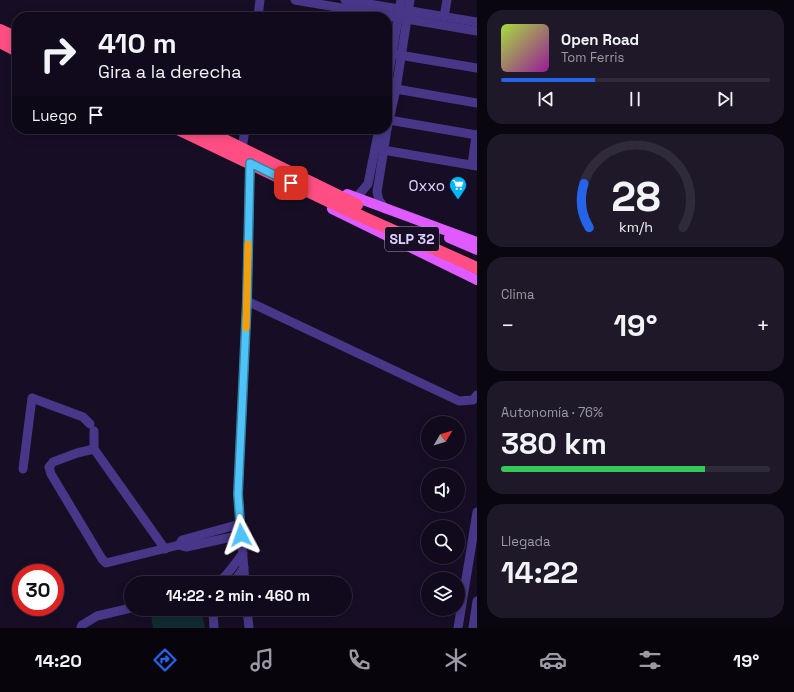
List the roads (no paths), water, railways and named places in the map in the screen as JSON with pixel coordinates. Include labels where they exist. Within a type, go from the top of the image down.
[{"type":"highway","points":[[0,30],[12,36]]},
{"type":"highway","points":[[0,42],[12,48]]},
{"type":"highway","name":"SLP 32","points":[[189,134],[250,163],[266,166]]},
{"type":"highway","name":"SLP 32","points":[[212,134],[242,149],[266,166],[477,259]]},
{"type":"highway","name":"SLP 32","points":[[351,203],[477,268]]},
{"type":"main road","points":[[266,166],[295,191],[477,279]]},
{"type":"main road","points":[[351,203],[386,209],[477,242]]},
{"type":"main road","points":[[414,220],[477,250]]},
{"type":"street","points":[[259,12],[260,0]]},
{"type":"street","points":[[295,0],[403,11],[477,22]]},
{"type":"street","points":[[345,0],[363,8]]},
{"type":"street","points":[[392,108],[396,89],[397,55],[403,11],[410,0]]},
{"type":"street","points":[[444,17],[447,0]]},
{"type":"street","points":[[403,11],[477,31]]},
{"type":"street","points":[[397,55],[477,68]]},
{"type":"street","points":[[392,70],[397,55]]},
{"type":"street","points":[[396,89],[477,103]]},
{"type":"street","points":[[383,150],[474,165],[476,135],[392,126]]},
{"type":"street","points":[[242,149],[244,134]]},
{"type":"street","points":[[351,203],[368,184],[377,134]]},
{"type":"street","points":[[386,134],[377,192],[379,200],[386,209]]},
{"type":"street","points":[[241,576],[244,568],[238,494],[247,301],[250,163]]},
{"type":"street","points":[[247,301],[459,401],[473,400],[477,395]]},
{"type":"street","points":[[22,469],[32,398],[83,417],[92,428],[94,448],[164,548]]},
{"type":"street","points":[[94,448],[53,462],[49,467],[51,474],[106,563],[164,548],[179,545],[186,546],[241,535]]},
{"type":"street","points":[[458,628],[477,512]]},
{"type":"street","points":[[179,545],[182,540],[240,524]]},
{"type":"street","points":[[225,576],[243,553]]},
{"type":"street","points":[[229,571],[234,576]]},
{"type":"street","points":[[473,628],[477,602]]},
{"type":"street","points":[[81,628],[82,625],[97,616],[124,610]]},
{"type":"street","points":[[213,616],[214,628]]},
{"type":"street","points":[[248,616],[249,628]]},
{"type":"place","name":"Oxxo","points":[[458,200]]}]
